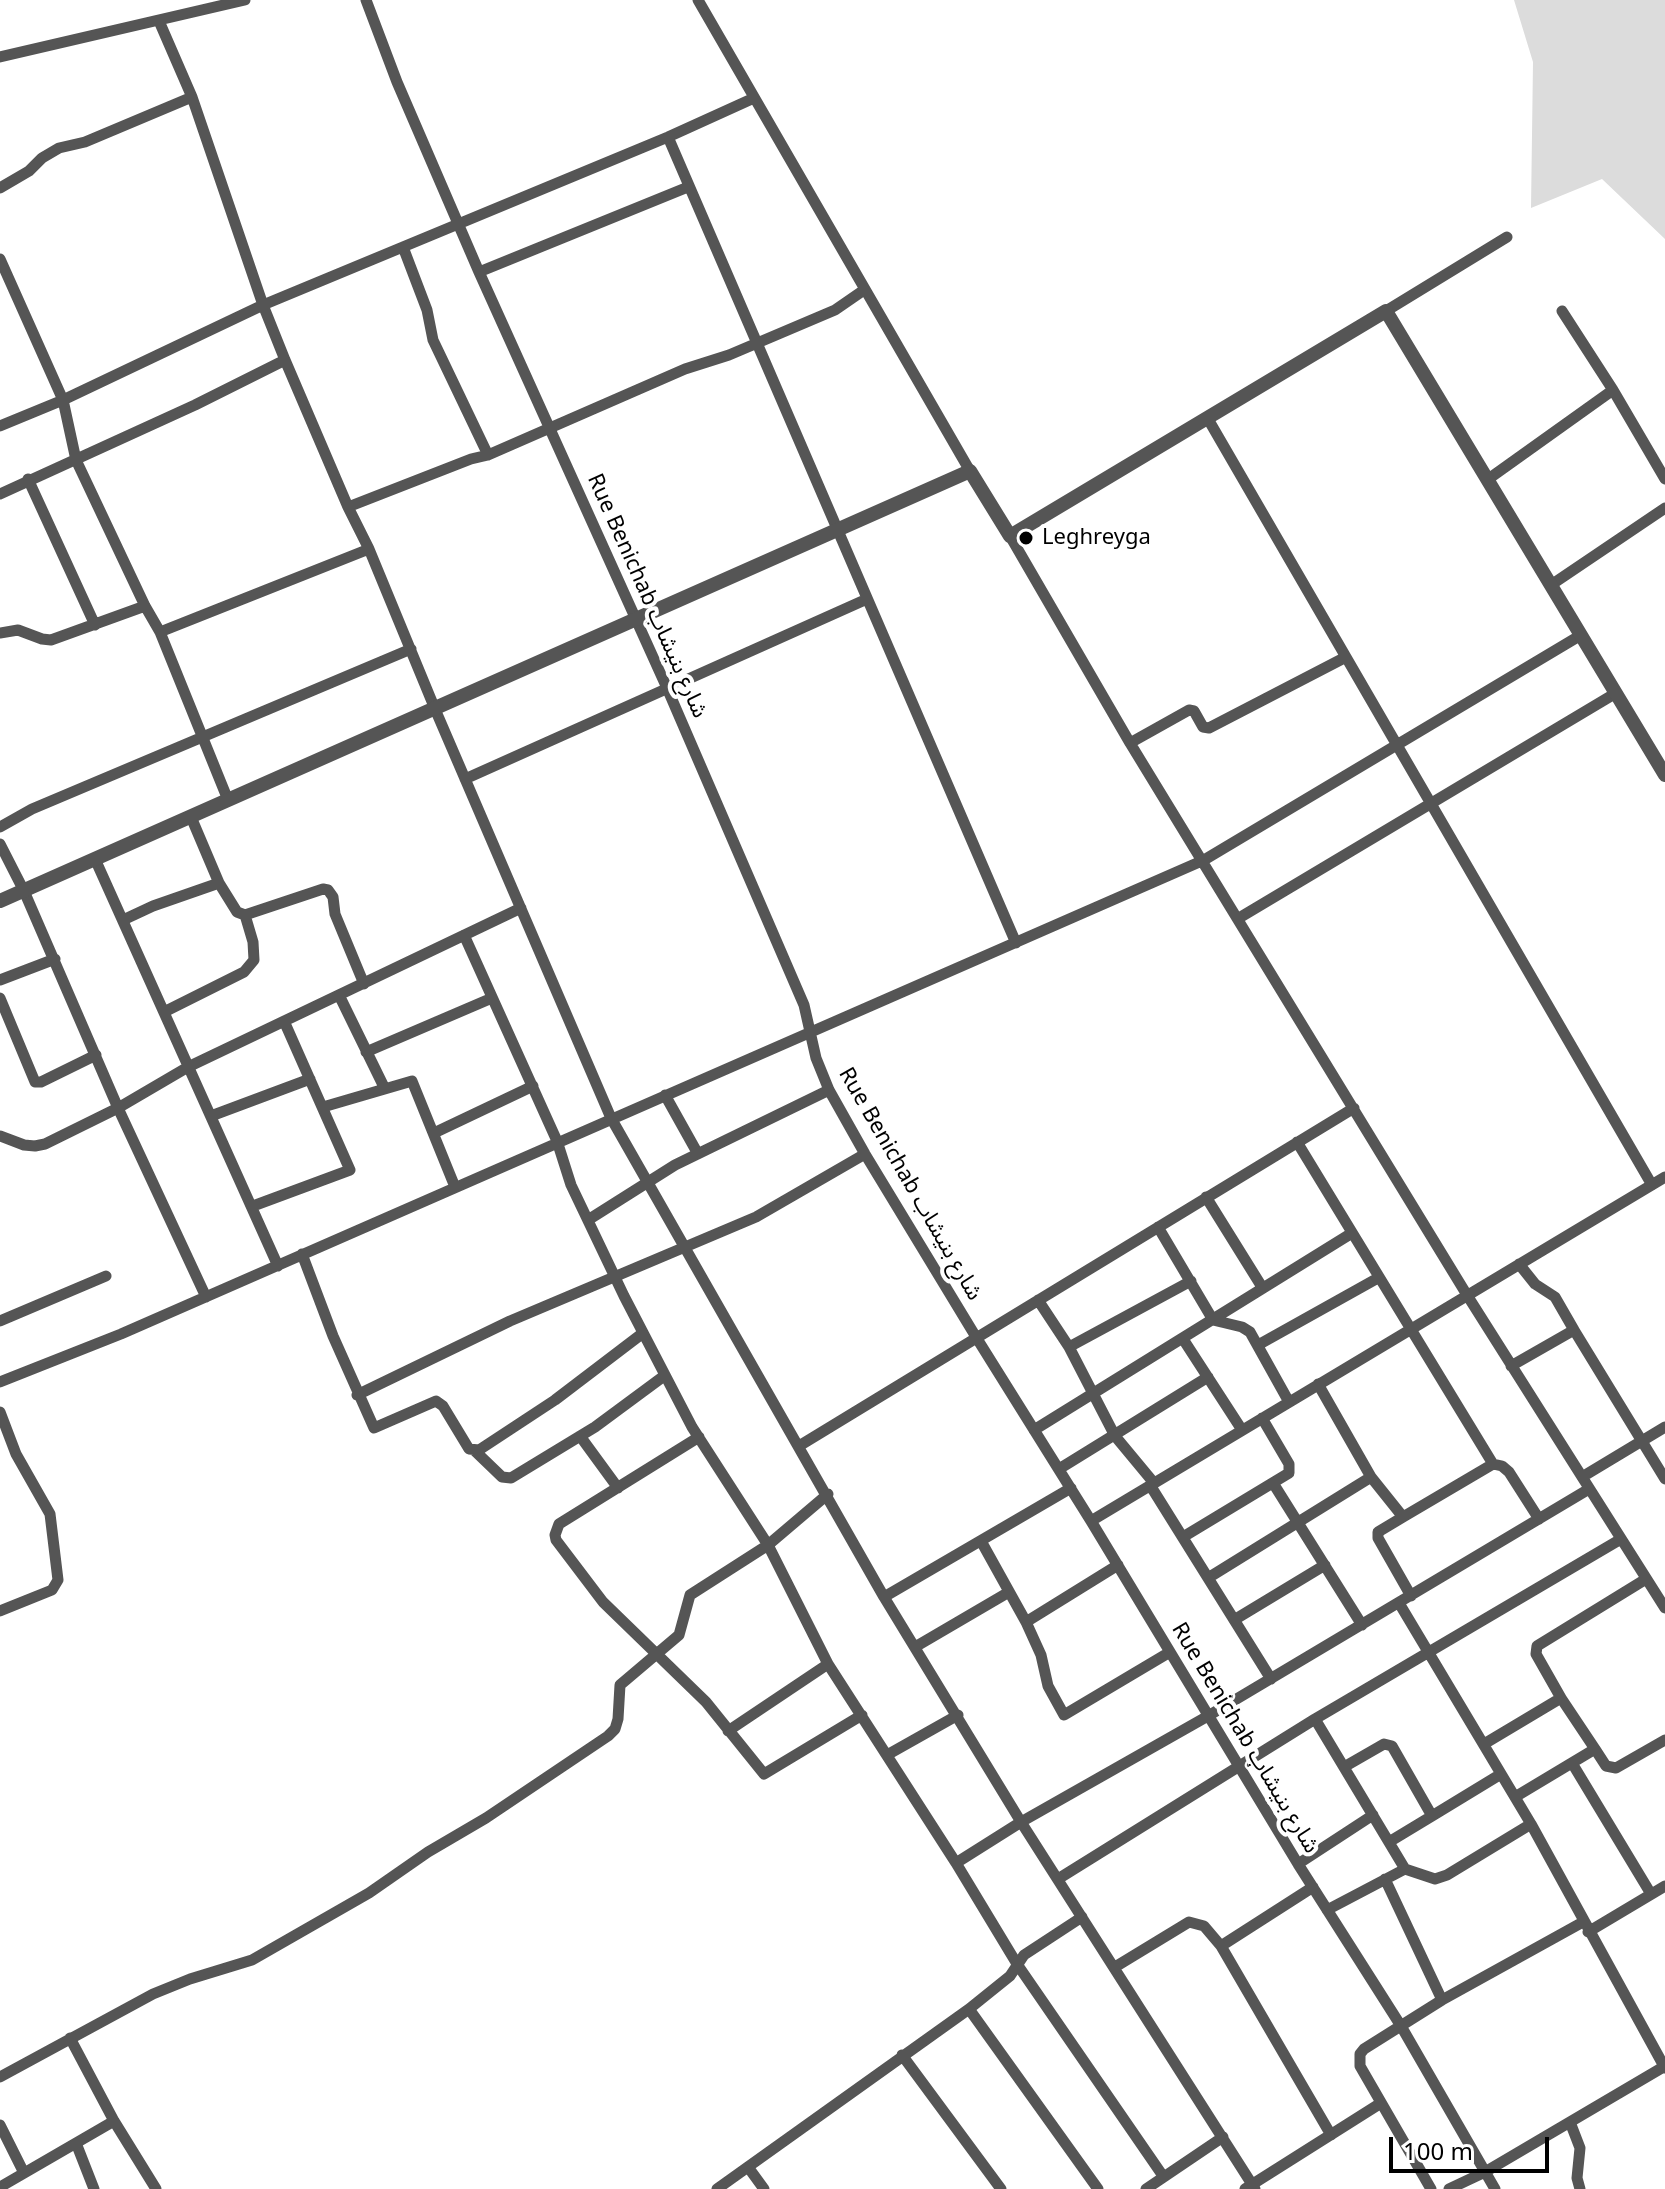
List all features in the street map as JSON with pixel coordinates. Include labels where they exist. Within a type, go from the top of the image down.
[{"type":"street","points":[[0,57],[245,0]]},
{"type":"street","name":"Rue Benichab شارع بنيشاب","points":[[366,0],[397,82],[479,272],[667,688],[804,1005],[816,1058],[829,1090],[1298,1864],[1401,2026],[1495,2189]]},
{"type":"street","points":[[698,0],[1130,743],[1467,1295],[1665,1608]]},
{"type":"street","points":[[159,21],[192,97],[263,305],[285,360],[369,549],[611,1118],[884,1597],[1021,1822],[1223,2137],[1251,2187],[1381,2103]]},
{"type":"street","points":[[0,188],[59,148],[85,142],[192,97]]},
{"type":"street","points":[[0,426],[63,400],[263,305],[668,137],[754,98]]},
{"type":"street","points":[[668,137],[1016,943]]},
{"type":"street","points":[[479,272],[688,187]]},
{"type":"street","points":[[1010,536],[1507,237]]},
{"type":"street","points":[[403,247],[427,310],[433,340],[488,455]]},
{"type":"street","points":[[0,259],[63,400],[76,460],[160,632],[228,800]]},
{"type":"street","points":[[348,507],[488,455],[685,369],[729,355],[835,310],[864,290]]},
{"type":"street","points":[[1386,311],[1665,775]]},
{"type":"street","points":[[1562,311],[1665,479]]},
{"type":"street","points":[[0,494],[285,360]]},
{"type":"street","points":[[1487,480],[1613,390]]},
{"type":"street","points":[[1208,419],[1652,1185]]},
{"type":"street","points":[[0,901],[970,471]]},
{"type":"street","points":[[28,479],[95,625]]},
{"type":"street","points":[[1551,585],[1665,508]]},
{"type":"street","points":[[160,632],[369,549]]},
{"type":"street","points":[[465,779],[867,599]]},
{"type":"street","points":[[0,633],[9,629],[18,630],[51,640],[145,606]]},
{"type":"street","points":[[0,1382],[278,1266],[557,1141],[1204,860],[1581,635]]},
{"type":"street","points":[[0,827],[32,809],[411,649]]},
{"type":"street","points":[[1130,743],[1189,710],[1194,711],[1203,727],[1209,728],[1346,657]]},
{"type":"street","points":[[1239,918],[1616,693]]},
{"type":"street","points":[[191,817],[234,910],[245,915],[328,890],[364,984]]},
{"type":"street","points":[[0,844],[55,959],[118,1108],[206,1297]]},
{"type":"street","points":[[95,859],[278,1266]]},
{"type":"street","points":[[123,920],[219,883]]},
{"type":"street","points":[[0,1136],[35,1146],[118,1108],[188,1067],[521,908]]},
{"type":"street","points":[[164,1012],[244,972],[254,960],[253,942],[245,915]]},
{"type":"street","points":[[464,935],[557,1141],[571,1185],[664,1376],[768,1545],[828,1664],[956,1863],[1155,2184],[1223,2137]]},
{"type":"street","points":[[0,980],[55,959]]},
{"type":"street","points":[[339,995],[384,1087]]},
{"type":"street","points":[[0,998],[35,1082],[41,1082],[96,1055]]},
{"type":"street","points":[[366,1052],[492,998]]},
{"type":"street","points":[[253,1206],[350,1170],[284,1021]]},
{"type":"street","points":[[211,1116],[310,1079]]},
{"type":"street","points":[[323,1107],[412,1081],[455,1187]]},
{"type":"street","points":[[434,1133],[533,1086]]},
{"type":"street","points":[[588,1220],[675,1165],[829,1090]]},
{"type":"street","points":[[665,1095],[698,1154]]},
{"type":"street","points":[[799,1446],[1354,1108]]},
{"type":"street","points":[[1297,1142],[1493,1464],[1509,1472],[1539,1519]]},
{"type":"street","points":[[357,1395],[510,1321],[756,1217],[865,1154]]},
{"type":"street","points":[[1091,1521],[1665,1177]]},
{"type":"street","points":[[1206,1197],[1262,1287]]},
{"type":"street","points":[[1158,1227],[1213,1320],[1246,1328],[1289,1402]]},
{"type":"street","points":[[1034,1430],[1352,1233]]},
{"type":"street","points":[[302,1254],[371,1426],[376,1429],[432,1401],[439,1403],[469,1449],[506,1479],[580,1436],[664,1376]]},
{"type":"street","points":[[1519,1264],[1535,1284],[1555,1297],[1665,1479]]},
{"type":"street","points":[[0,1321],[106,1276]]},
{"type":"street","points":[[1258,1345],[1378,1278]]},
{"type":"street","points":[[1069,1347],[1191,1281]]},
{"type":"street","points":[[1038,1300],[1069,1347],[1115,1436],[1152,1484],[1271,1679]]},
{"type":"street","points":[[1511,1366],[1574,1330]]},
{"type":"street","points":[[475,1451],[555,1400],[643,1333]]},
{"type":"street","points":[[1183,1339],[1242,1430]]},
{"type":"street","points":[[1059,1469],[1208,1377]]},
{"type":"street","points":[[1318,1384],[1371,1477],[1403,1517]]},
{"type":"street","points":[[0,1412],[16,1454],[50,1514],[58,1580],[52,1590],[0,1611]]},
{"type":"street","points":[[1183,1537],[1289,1473],[1290,1467],[1262,1418]]},
{"type":"street","points":[[1582,1477],[1665,1427]]},
{"type":"street","points":[[580,1436],[618,1488]]},
{"type":"street","points":[[699,1437],[559,1524],[556,1540],[603,1602],[706,1702],[764,1774],[862,1715]]},
{"type":"street","points":[[1411,1596],[1378,1532],[1493,1464]]},
{"type":"street","points":[[1208,1578],[1371,1477]]},
{"type":"street","points":[[1273,1483],[1362,1625]]},
{"type":"street","points":[[884,1597],[1071,1488]]},
{"type":"street","points":[[956,1863],[1589,1489]]},
{"type":"street","points":[[0,2077],[153,1994],[252,1960],[369,1893],[428,1852],[486,1818],[615,1729],[620,1685],[679,1635],[690,1595],[768,1545],[828,1494]]},
{"type":"street","points":[[1058,1879],[1315,1719],[1621,1539]]},
{"type":"street","points":[[981,1541],[1026,1622],[1041,1655],[1048,1686],[1064,1715],[1170,1652]]},
{"type":"street","points":[[1026,1622],[1118,1565]]},
{"type":"street","points":[[1234,1620],[1325,1565]]},
{"type":"street","points":[[1646,1579],[1537,1646],[1536,1654],[1606,1766],[1616,1768],[1665,1740]]},
{"type":"street","points":[[915,1647],[1009,1592]]},
{"type":"street","points":[[1399,1603],[1531,1824],[1665,2067],[1485,2172],[1449,2189]]},
{"type":"street","points":[[728,1731],[828,1664]]},
{"type":"street","points":[[1484,1744],[1561,1698]]},
{"type":"street","points":[[887,1755],[958,1715]]},
{"type":"street","points":[[1315,1719],[1405,1869],[1435,1879],[1447,1875],[1531,1824]]},
{"type":"street","points":[[1344,1767],[1384,1744],[1395,1747],[1432,1816]]},
{"type":"street","points":[[1515,1797],[1595,1749]]},
{"type":"street","points":[[1572,1763],[1651,1894]]},
{"type":"street","points":[[1389,1842],[1501,1774]]},
{"type":"street","points":[[1298,1864],[1373,1815]]},
{"type":"street","points":[[1327,1910],[1405,1869]]},
{"type":"street","points":[[1385,1879],[1442,2000]]},
{"type":"street","points":[[1431,2189],[1360,2066],[1359,2059],[1364,2049],[1442,2000],[1665,1886]]},
{"type":"street","points":[[1221,1946],[1313,1887]]},
{"type":"street","points":[[717,2189],[969,2009],[1010,1976],[1029,1951],[1082,1917]]},
{"type":"street","points":[[1115,1967],[1189,1922],[1204,1926],[1221,1946],[1331,2135]]},
{"type":"street","points":[[969,2009],[1098,2189]]},
{"type":"street","points":[[70,2038],[114,2121],[156,2189]]},
{"type":"street","points":[[902,2055],[1001,2189]]},
{"type":"street","points":[[0,2187],[114,2121]]},
{"type":"street","points":[[1570,2122],[1580,2148],[1577,2178],[1580,2189]]},
{"type":"street","points":[[0,2125],[24,2173]]},
{"type":"street","points":[[76,2143],[94,2189]]},
{"type":"street","points":[[748,2167],[764,2189]]},
{"type":"shaded area","points":[[1514,0],[1665,0],[1665,239],[1602,179],[1531,208],[1533,62]]},
{"type":"place","name":"Leghreyga","points":[[1026,538]]}]
